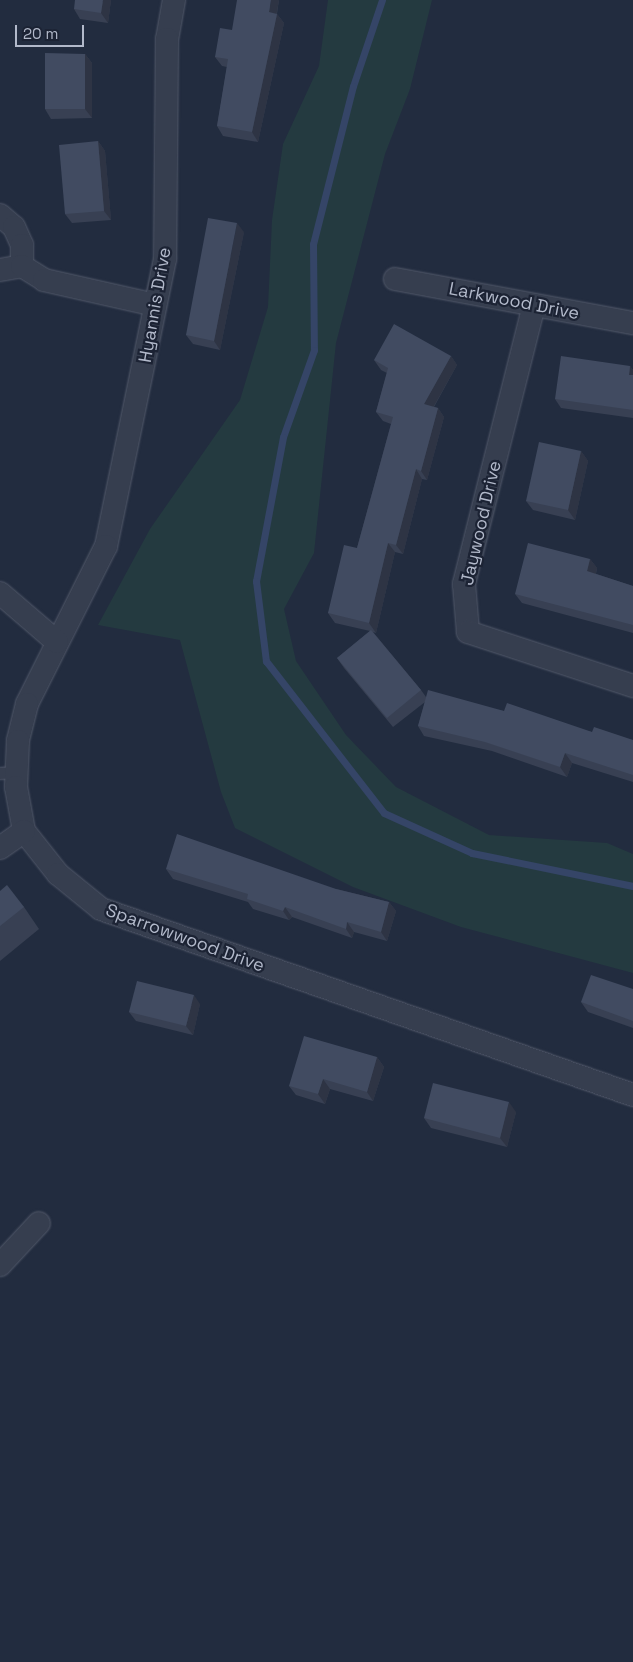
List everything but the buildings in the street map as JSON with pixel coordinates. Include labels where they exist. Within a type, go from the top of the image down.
[{"type":"street","name":"Hyannis Drive","points":[[57,642],[106,546],[165,259],[167,39],[174,0]]},
{"type":"street","points":[[0,215],[14,227],[22,245],[11,268],[44,280],[155,305]]},
{"type":"street","name":"Larkwood Drive","points":[[395,279],[633,323]]},
{"type":"street","name":"Jaywood Drive","points":[[534,305],[464,584],[468,632],[633,686]]},
{"type":"street","points":[[0,593],[57,642],[27,704],[8,772],[24,832],[0,848]]},
{"type":"street","name":"Sparrowwood Drive","points":[[24,832],[58,874],[100,909],[633,1096]]},
{"type":"street","points":[[0,1265],[39,1224]]},
{"type":"green space","points":[[328,0],[432,0],[410,89],[385,154],[336,343],[314,553],[284,609],[296,661],[346,735],[396,787],[489,835],[607,843],[633,854],[633,973],[461,927],[353,887],[235,828],[221,792],[180,640],[98,625],[150,529],[240,400],[268,307],[272,220],[283,144],[319,66]]},
{"type":"waterway","points":[[382,0],[353,86],[313,244],[314,350],[283,437],[256,581],[266,661],[384,813],[472,853],[633,886]]}]
